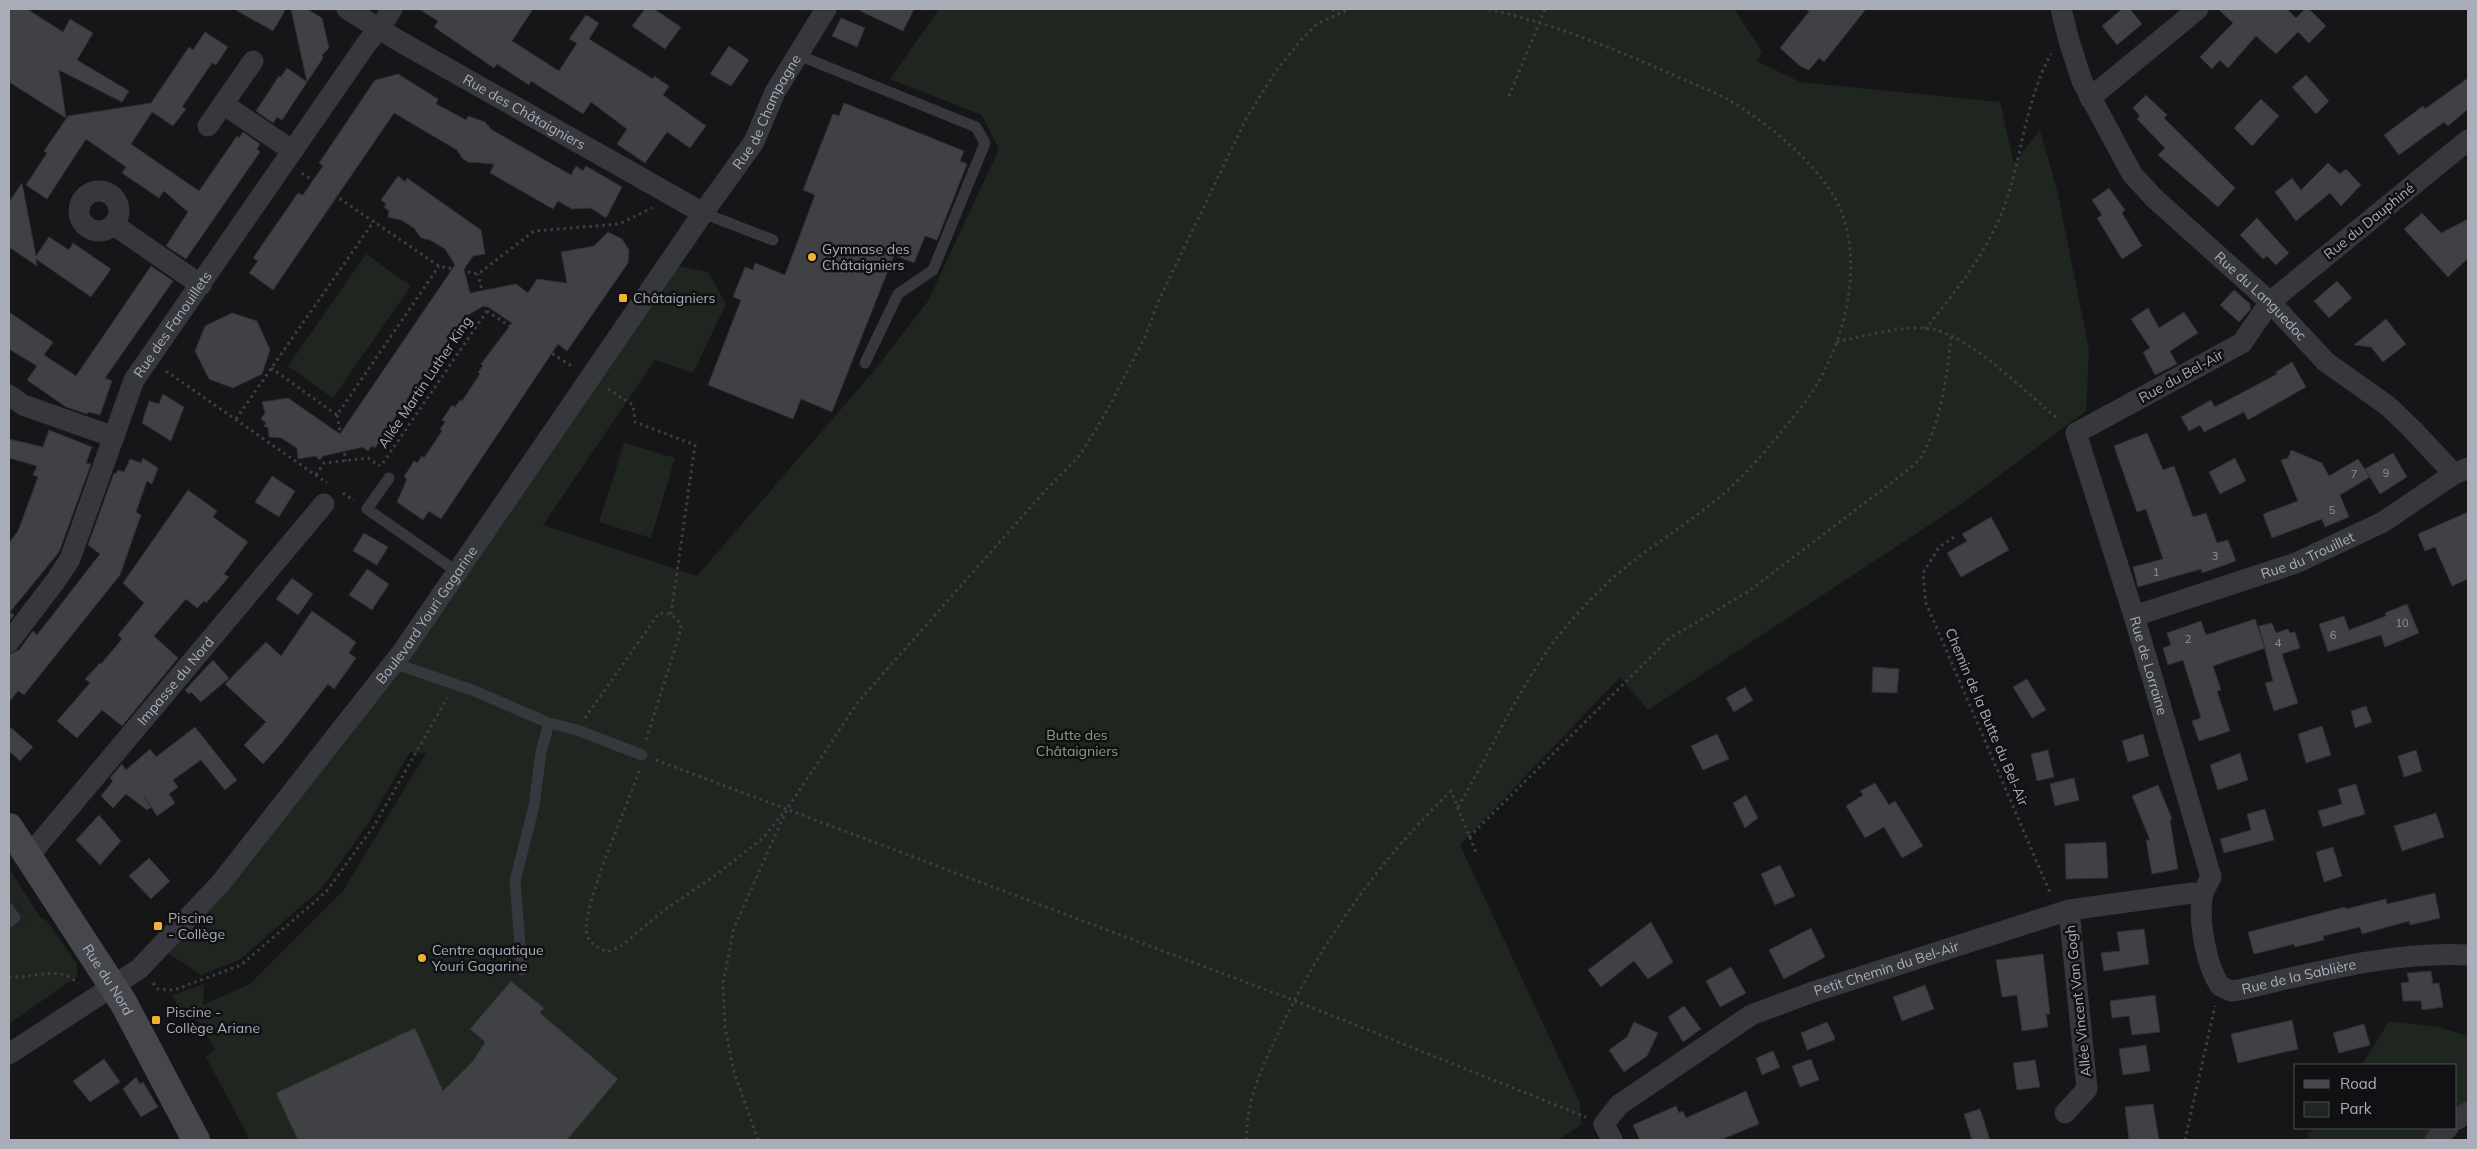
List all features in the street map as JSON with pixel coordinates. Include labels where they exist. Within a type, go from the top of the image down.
[{"type":"street","name":"Rue des Châtaigniers","points":[[346,9],[407,46],[703,213]]},
{"type":"street","name":"Rue des Fanouillets","points":[[9,642],[58,580],[70,559],[134,380],[392,9]]},
{"type":"street","name":"Rue de Champagne","points":[[703,213],[754,142],[775,92],[826,9]]},
{"type":"street","points":[[2090,98],[2198,9]]},
{"type":"street","name":"Rue du Languedoc","points":[[2063,18],[2075,63],[2090,98],[2132,174],[2154,198],[2270,302],[2326,362],[2388,406],[2461,471]]},
{"type":"street","points":[[208,126],[253,61]]},
{"type":"street","points":[[223,104],[289,156]]},
{"type":"street","name":"Rue du Dauphiné","points":[[2270,302],[2468,140]]},
{"type":"street","name":"Boulevard Youri Gagarine","points":[[9,1054],[139,969],[220,884],[393,663],[703,213]]},
{"type":"street","points":[[114,225],[200,285]]},
{"type":"street","name":"Rue du Bel-Air","points":[[2076,433],[2242,343],[2270,302]]},
{"type":"street","points":[[9,396],[23,405],[114,437]]},
{"type":"street","name":"Rue de Lorraine","points":[[2076,433],[2134,616],[2211,877],[2202,898]]},
{"type":"street","name":"Rue du Trouillet","points":[[2134,616],[2296,563],[2383,522],[2461,471]]},
{"type":"street","name":"Impasse du Nord","points":[[27,858],[332,494]]},
{"type":"street","name":"Rue du Nord","points":[[9,827],[102,993],[196,1140]]},
{"type":"street","name":"Petit Chemin du Bel-Air","points":[[1608,1132],[1619,1105],[1751,1015],[1810,993],[2064,912],[2192,893],[2202,898]]},
{"type":"street","name":"Rue de la Sablière","points":[[2202,898],[2203,929],[2208,962],[2220,986],[2231,990],[2240,990],[2312,973],[2408,956],[2468,955]]},
{"type":"street","name":"Allée Vincent Van Gogh","points":[[2064,912],[2087,1089],[2065,1113]]},
{"type":"street","points":[[2457,1119],[2468,1112]]},
{"type":"street","points":[[2435,1140],[2447,1129]]},
{"type":"lane","points":[[798,55],[976,127],[985,143],[933,270],[898,294],[865,364]]},
{"type":"lane","points":[[703,213],[773,240]]},
{"type":"lane","points":[[389,478],[367,509],[456,571]]},
{"type":"lane","points":[[393,663],[455,684],[549,723],[577,730],[642,755]]},
{"type":"lane","points":[[522,970],[515,882],[534,806],[541,752],[549,723]]},
{"type":"lane","points":[[9,908],[15,918],[9,922]]},
{"type":"path","points":[[1333,9],[1336,15]]},
{"type":"path","points":[[577,730],[659,613],[671,614],[681,624],[679,636],[638,772],[611,844],[586,921],[587,935],[596,947],[607,952],[620,947],[663,911],[716,875],[764,837],[787,809],[858,702],[1044,492],[1080,455],[1107,411],[1146,335],[1158,302],[1246,119],[1276,71],[1301,40],[1318,23],[1350,9]]},
{"type":"path","points":[[1458,807],[1483,766],[1497,735],[1533,671],[1575,616],[1639,556],[1686,524],[1722,495],[1758,460],[1802,407],[1823,374],[1837,342],[1844,323],[1852,274],[1848,233],[1837,203],[1817,172],[1780,136],[1728,100],[1618,51],[1538,22],[1488,9]]},
{"type":"path","points":[[1509,96],[1545,9]]},
{"type":"path","points":[[1808,9],[1813,12]]},
{"type":"path","points":[[1926,330],[1947,304],[1993,234],[2010,190],[2028,111],[2063,18]]},
{"type":"path","points":[[289,156],[374,221],[439,266],[478,274],[534,232],[619,224],[652,208]]},
{"type":"path","points":[[236,419],[374,221]]},
{"type":"path","points":[[337,415],[439,266]]},
{"type":"path","name":"Allée Martin Luther King","points":[[478,274],[487,311],[633,405],[635,422],[695,445],[671,614]]},
{"type":"path","name":"Allée Martin Luther King","points":[[376,473],[487,311]]},
{"type":"path","points":[[1837,342],[1900,329],[1934,330],[1951,336],[1992,365],[2076,433]]},
{"type":"path","points":[[1469,837],[1670,638],[1749,591],[1904,473],[1920,457],[1941,402],[1948,367],[1951,336]]},
{"type":"path","points":[[149,359],[316,475],[332,494],[356,502],[361,495]]},
{"type":"path","points":[[271,368],[337,415],[346,460]]},
{"type":"path","name":"Allée Martin Luther King","points":[[316,475],[324,463],[368,458],[381,466]]},
{"type":"path","name":"Chemin de la Butte du Bel-Air","points":[[1954,537],[1939,547],[1923,573],[1926,603],[2064,912]]},
{"type":"path","points":[[139,969],[158,989],[174,990],[241,965],[326,892],[374,826],[455,684]]},
{"type":"path","points":[[642,755],[1293,1000],[1608,1132]]},
{"type":"path","points":[[1247,1140],[1252,1102],[1257,1082],[1293,1000],[1338,926],[1417,824],[1451,790],[1477,855]]},
{"type":"path","points":[[758,1140],[733,1069],[725,1027],[723,983],[734,928],[787,809]]},
{"type":"path","points":[[9,977],[53,973],[73,979],[102,993]]},
{"type":"path","points":[[2185,1140],[2220,986]]},
{"type":"shaded area","points":[[9,869],[37,912],[9,932]]},
{"type":"green space","name":"Butte des Châtaigniers","points":[[939,9],[1734,9],[1762,51],[1757,61],[1800,82],[2000,102],[2014,163],[2040,130],[2057,190],[2089,350],[2086,411],[1961,504],[1648,710],[1620,677],[1460,845],[1580,1103],[1581,1125],[1558,1140],[250,1140],[206,1057],[215,1049],[198,1021],[178,1008],[173,995],[204,984],[203,1005],[250,984],[343,891],[426,753],[410,752],[368,824],[321,889],[239,960],[201,975],[165,951],[679,266],[708,272],[726,304],[693,373],[655,360],[543,525],[697,576],[873,372],[928,301],[999,149],[982,115],[890,79]]},
{"type":"green space","points":[[366,254],[411,286],[333,398],[288,366]]},
{"type":"green space","points":[[624,443],[675,458],[651,538],[599,522]]},
{"type":"green space","points":[[9,869],[40,917],[47,921],[77,964],[77,976],[9,1024],[9,932],[29,918],[9,888]]},
{"type":"green space","points":[[2389,1021],[2438,1027],[2468,1036],[2468,1105],[2457,1115],[2457,1064],[2363,1064]]},
{"type":"green space","points":[[2314,1129],[2442,1129],[2430,1140],[2308,1140],[2308,1133]]},
{"type":"building","points":[[9,9],[27,9],[63,32],[70,19],[93,33],[77,60],[129,91],[122,102],[59,70],[66,118],[9,82]]},
{"type":"building","points":[[234,9],[286,9],[273,31]]},
{"type":"building","points":[[291,9],[307,9],[322,18],[329,48],[322,55],[323,58],[282,120],[277,117],[273,123],[256,111],[279,76],[281,77],[287,68],[307,82]]},
{"type":"building","points":[[419,9],[533,9],[512,41],[559,71],[577,43],[569,39],[586,15],[599,23],[589,39],[653,79],[654,76],[669,86],[663,95],[706,126],[690,148],[667,132],[645,163],[617,144],[627,129],[591,102],[583,114],[531,81],[529,85],[497,64],[494,68],[434,27],[438,21]]},
{"type":"building","points":[[645,9],[654,9],[681,27],[665,49],[632,26]]},
{"type":"building","points":[[856,9],[914,9],[903,31]]},
{"type":"building","points":[[1811,9],[1866,9],[1824,62],[1819,58],[1809,70],[1800,66],[1780,48]]},
{"type":"building","points":[[2122,9],[2130,9],[2142,24],[2117,45],[2102,26]]},
{"type":"building","points":[[2218,9],[2287,9],[2296,18],[2305,9],[2309,9],[2326,26],[2309,43],[2298,32],[2276,54],[2256,36],[2228,68],[2220,60],[2212,69],[2200,57],[2233,23]]},
{"type":"building","points":[[841,18],[865,28],[857,47],[832,36]]},
{"type":"building","points":[[205,32],[228,47],[216,65],[212,63],[182,107],[186,109],[173,126],[152,112],[131,144],[199,191],[237,136],[239,138],[243,132],[260,144],[257,149],[260,152],[186,259],[166,246],[188,212],[164,191],[159,198],[122,173],[126,167],[86,139],[47,199],[26,185],[47,153],[44,151],[68,116],[151,103],[189,47],[193,50]]},
{"type":"building","points":[[729,46],[749,60],[731,86],[710,74]]},
{"type":"building","points":[[398,74],[438,99],[436,104],[466,120],[468,116],[485,122],[492,130],[571,175],[576,166],[583,171],[586,166],[622,187],[606,218],[591,208],[572,209],[558,201],[553,209],[490,173],[494,164],[468,162],[462,158],[457,150],[394,113],[273,290],[249,273],[258,261],[253,258],[298,193],[303,195],[323,166],[319,163],[375,80]]},
{"type":"building","points":[[2306,75],[2329,101],[2316,114],[2292,87]]},
{"type":"building","points":[[2468,78],[2468,109],[2448,126],[2444,122],[2399,155],[2384,135],[2423,106],[2425,109]]},
{"type":"building","points":[[2146,95],[2167,115],[2164,118],[2235,188],[2218,207],[2158,155],[2165,148],[2137,119],[2140,116],[2133,108]]},
{"type":"building","points":[[2261,99],[2279,116],[2252,146],[2234,128]]},
{"type":"building","name":"Gymnase des Châtaigniers","points":[[844,103],[964,151],[960,161],[967,164],[937,240],[925,236],[914,263],[894,255],[832,412],[801,399],[793,419],[708,385],[741,300],[733,297],[745,267],[753,270],[755,263],[785,275],[815,195],[803,190],[833,114],[839,116]]},
{"type":"building","points":[[2328,163],[2340,174],[2346,169],[2361,185],[2341,206],[2330,193],[2296,221],[2275,192],[2292,178],[2301,190]]},
{"type":"building","points":[[398,176],[405,182],[407,178],[481,230],[485,254],[473,256],[464,269],[470,293],[516,284],[528,293],[537,279],[567,283],[561,252],[594,246],[608,232],[622,239],[629,250],[628,263],[567,351],[558,344],[441,519],[429,511],[423,520],[397,502],[407,479],[404,477],[414,461],[417,463],[422,456],[424,458],[442,431],[440,429],[445,422],[442,420],[452,405],[455,407],[460,400],[462,401],[480,374],[478,372],[483,366],[481,364],[512,323],[485,305],[465,317],[453,333],[450,346],[444,346],[432,364],[431,376],[423,376],[407,399],[406,413],[398,413],[387,429],[386,443],[378,443],[375,448],[372,446],[368,451],[363,447],[323,456],[320,460],[315,456],[298,459],[297,448],[281,438],[269,437],[268,428],[264,426],[266,423],[261,419],[265,413],[262,402],[288,398],[340,434],[455,265],[445,249],[430,240],[421,238],[414,228],[401,220],[388,217],[389,211],[384,207],[386,204],[381,200]]},
{"type":"building","points":[[22,183],[36,256],[49,237],[69,250],[73,243],[111,269],[91,297],[36,259],[37,266],[9,247],[9,202]]},
{"type":"building","points":[[2109,188],[2125,210],[2122,213],[2142,246],[2122,259],[2097,218],[2102,215],[2092,200]]},
{"type":"building","points":[[2422,213],[2441,233],[2468,219],[2468,258],[2448,277],[2404,229]]},
{"type":"building","points":[[2257,218],[2289,253],[2276,265],[2267,256],[2263,259],[2240,235]]},
{"type":"building","points":[[151,266],[173,281],[105,378],[112,381],[100,415],[88,412],[87,414],[66,407],[27,380],[37,366],[9,349],[9,312],[53,342],[44,355],[76,376]]},
{"type":"building","points":[[2337,281],[2352,298],[2329,318],[2314,301]]},
{"type":"building","points":[[2234,290],[2250,304],[2250,310],[2239,322],[2220,305]]},
{"type":"building","points":[[2148,308],[2159,328],[2184,312],[2198,333],[2170,351],[2177,364],[2155,375],[2143,352],[2150,348],[2131,319]]},
{"type":"building","points":[[232,313],[257,321],[270,350],[262,374],[233,388],[209,379],[195,351],[205,326]]},
{"type":"building","points":[[2386,319],[2406,344],[2383,362],[2371,347],[2354,345]]},
{"type":"building","points":[[2292,362],[2306,387],[2248,420],[2244,412],[2204,432],[2200,425],[2189,431],[2181,417],[2211,400],[2215,407],[2277,374],[2276,372]]},
{"type":"building","points":[[163,394],[184,407],[171,441],[142,423],[149,401],[159,404]]},
{"type":"building","points":[[49,430],[92,447],[86,463],[91,464],[59,552],[10,612],[14,615],[9,622],[9,543],[18,531],[38,477],[33,475],[37,466],[9,458],[9,439],[43,447]]},
{"type":"building","points":[[2147,433],[2163,470],[2174,466],[2193,517],[2206,513],[2217,543],[2228,540],[2236,561],[2202,573],[2201,569],[2138,587],[2133,567],[2163,559],[2146,509],[2137,512],[2114,446]]},
{"type":"building","points":[[2291,450],[2322,463],[2329,476],[2358,459],[2370,477],[2340,495],[2349,517],[2325,527],[2322,519],[2272,538],[2263,514],[2298,501],[2281,460],[2288,458]]},
{"type":"building","points":[[2393,453],[2407,477],[2380,494],[2365,469]]},
{"type":"building","points":[[143,458],[158,468],[152,484],[147,481],[136,512],[141,515],[120,575],[24,695],[18,691],[9,702],[9,654],[19,650],[33,631],[37,635],[100,554],[88,545],[114,473],[116,474],[118,470],[124,472],[130,459],[141,463]]},
{"type":"building","points":[[2235,458],[2246,481],[2220,494],[2209,472]]},
{"type":"building","points":[[272,476],[295,491],[279,517],[255,502]]},
{"type":"building","points":[[188,490],[217,511],[213,517],[248,542],[224,574],[229,577],[206,603],[204,601],[197,608],[186,599],[154,636],[178,658],[122,726],[102,710],[77,738],[57,721],[90,683],[85,679],[101,664],[122,639],[118,635],[144,603],[123,583]]},
{"type":"building","points":[[2468,512],[2468,579],[2452,586],[2435,547],[2425,551],[2418,534]]},
{"type":"building","points":[[1991,517],[2009,550],[1961,577],[1947,553],[1967,541],[1962,534]]},
{"type":"building","points":[[364,533],[388,547],[377,565],[353,551]]},
{"type":"building","points":[[367,569],[389,584],[372,610],[349,595]]},
{"type":"building","points":[[292,578],[313,594],[298,615],[276,599]]},
{"type":"building","points":[[2407,604],[2419,633],[2385,647],[2381,635],[2328,652],[2319,624],[2344,616],[2349,630],[2386,616],[2385,613]]},
{"type":"building","points":[[312,611],[356,642],[349,653],[356,658],[334,689],[328,684],[263,764],[244,745],[266,722],[225,684],[266,642],[281,656]]},
{"type":"building","points":[[2255,619],[2265,648],[2213,666],[2221,690],[2217,691],[2230,731],[2199,741],[2192,721],[2201,718],[2183,660],[2168,665],[2163,648],[2171,645],[2167,633],[2201,621],[2206,635]]},
{"type":"building","points":[[2272,623],[2276,633],[2288,629],[2290,633],[2295,632],[2300,648],[2282,654],[2298,703],[2274,711],[2265,683],[2273,681],[2259,626]]},
{"type":"building","points":[[213,660],[229,678],[201,702],[191,692],[189,694],[185,690]]},
{"type":"building","points":[[1873,667],[1899,669],[1897,693],[1872,692]]},
{"type":"building","points":[[2027,679],[2046,710],[2032,718],[2013,687]]},
{"type":"building","points":[[1745,687],[1753,700],[1734,712],[1726,698]]},
{"type":"building","points":[[2366,706],[2372,722],[2355,728],[2351,711]]},
{"type":"building","points":[[9,726],[33,747],[20,761],[9,751]]},
{"type":"building","points":[[2322,726],[2331,755],[2306,763],[2298,734]]},
{"type":"building","points":[[195,727],[237,780],[225,790],[201,760],[173,780],[178,787],[169,794],[175,803],[157,816],[144,796],[151,807],[147,810],[126,794],[113,808],[101,796],[113,781],[110,778],[122,764],[126,770],[150,749],[156,757]]},
{"type":"building","points":[[1717,734],[1729,759],[1703,770],[1691,746]]},
{"type":"building","points":[[2143,734],[2149,756],[2128,762],[2122,741]]},
{"type":"building","points":[[2048,750],[2054,777],[2037,781],[2031,754]]},
{"type":"building","points":[[2416,750],[2422,771],[2404,777],[2398,756]]},
{"type":"building","points":[[2240,753],[2248,780],[2218,790],[2210,765]]},
{"type":"building","points":[[2074,778],[2079,800],[2055,806],[2050,784]]},
{"type":"building","points":[[1875,783],[1889,805],[1895,801],[1923,846],[1902,858],[1884,827],[1865,838],[1846,806],[1863,795],[1860,791]]},
{"type":"building","points":[[2356,784],[2365,814],[2323,827],[2318,811],[2342,804],[2338,789]]},
{"type":"building","points":[[2158,785],[2172,819],[2170,820],[2178,869],[2152,874],[2146,840],[2150,840],[2132,796]]},
{"type":"building","points":[[1746,795],[1758,818],[1745,828],[1733,803]]},
{"type":"building","points":[[2265,809],[2274,840],[2224,853],[2220,839],[2251,830],[2247,814]]},
{"type":"building","points":[[2436,813],[2444,837],[2402,851],[2394,826]]},
{"type":"building","points":[[99,815],[121,841],[100,865],[76,840]]},
{"type":"building","points":[[2106,842],[2108,878],[2066,879],[2065,844]]},
{"type":"building","points":[[2333,847],[2342,876],[2324,882],[2316,852]]},
{"type":"building","points":[[149,858],[170,881],[151,899],[129,876]]},
{"type":"building","points":[[1780,865],[1795,896],[1775,905],[1761,874]]},
{"type":"building","points":[[2435,893],[2440,918],[2410,925],[2409,921],[2362,934],[2360,927],[2323,936],[2324,940],[2295,947],[2294,944],[2254,954],[2248,932],[2345,907],[2346,909],[2386,899],[2387,904]]},
{"type":"building","points":[[1651,922],[1673,962],[1648,979],[1634,961],[1601,987],[1588,970]]},
{"type":"building","points":[[1811,928],[1825,957],[1784,979],[1769,950]]},
{"type":"building","points":[[2144,929],[2149,964],[2104,971],[2101,953],[2120,951],[2117,932]]},
{"type":"building","points":[[2043,954],[2050,1014],[2046,1014],[2048,1027],[2022,1031],[2017,995],[2002,997],[1996,960]]},
{"type":"building","points":[[1731,967],[1746,993],[1720,1007],[1706,981]]},
{"type":"building","points":[[2431,971],[2433,984],[2439,983],[2443,1007],[2422,1010],[2421,1001],[2403,1001],[2401,983],[2409,982],[2407,973]]},
{"type":"building","points":[[511,981],[544,1008],[540,1013],[618,1079],[567,1140],[298,1140],[276,1093],[415,1028],[443,1091],[473,1061],[485,1042],[470,1029]]},
{"type":"building","points":[[1925,985],[1934,1009],[1902,1021],[1893,997]]},
{"type":"building","points":[[2155,995],[2160,1032],[2132,1035],[2129,1016],[2112,1018],[2110,1001]]},
{"type":"building","points":[[1684,1006],[1701,1029],[1683,1042],[1668,1017]]},
{"type":"building","points":[[2292,1020],[2298,1049],[2238,1063],[2231,1034]]},
{"type":"building","points":[[1634,1022],[1658,1033],[1647,1056],[1624,1072],[1609,1050],[1627,1037]]},
{"type":"building","points":[[1827,1022],[1835,1038],[1834,1040],[1807,1050],[1801,1033]]},
{"type":"building","points":[[2364,1024],[2370,1045],[2339,1053],[2333,1033]]},
{"type":"building","points":[[2146,1045],[2150,1071],[2123,1075],[2119,1049]]},
{"type":"building","points":[[1773,1051],[1780,1067],[1762,1075],[1756,1058]]},
{"type":"building","points":[[104,1059],[120,1082],[90,1102],[73,1081]]},
{"type":"building","points":[[1811,1059],[1819,1080],[1800,1087],[1792,1066]]},
{"type":"building","points":[[2035,1060],[2040,1087],[2017,1090],[2013,1063]]},
{"type":"building","points":[[136,1077],[140,1084],[143,1082],[158,1107],[141,1117],[123,1089]]},
{"type":"building","points":[[1746,1091],[1759,1124],[1720,1140],[1640,1140],[1633,1125],[1676,1106],[1679,1113],[1683,1111],[1686,1118]]},
{"type":"building","points":[[2153,1104],[2159,1140],[2129,1140],[2125,1107]]},
{"type":"building","points":[[1980,1109],[1989,1140],[1972,1140],[1964,1114]]},
{"type":"place","name":"Gymnase des Châtaigniers","points":[[812,257]]},
{"type":"place","name":"Châtaigniers","points":[[623,298]]},
{"type":"place","name":"Piscine - Collège","points":[[158,926]]},
{"type":"place","name":"Centre aquatique Youri Gagarine","points":[[422,958]]},
{"type":"place","name":"Piscine - Collège Ariane","points":[[156,1020]]}]
